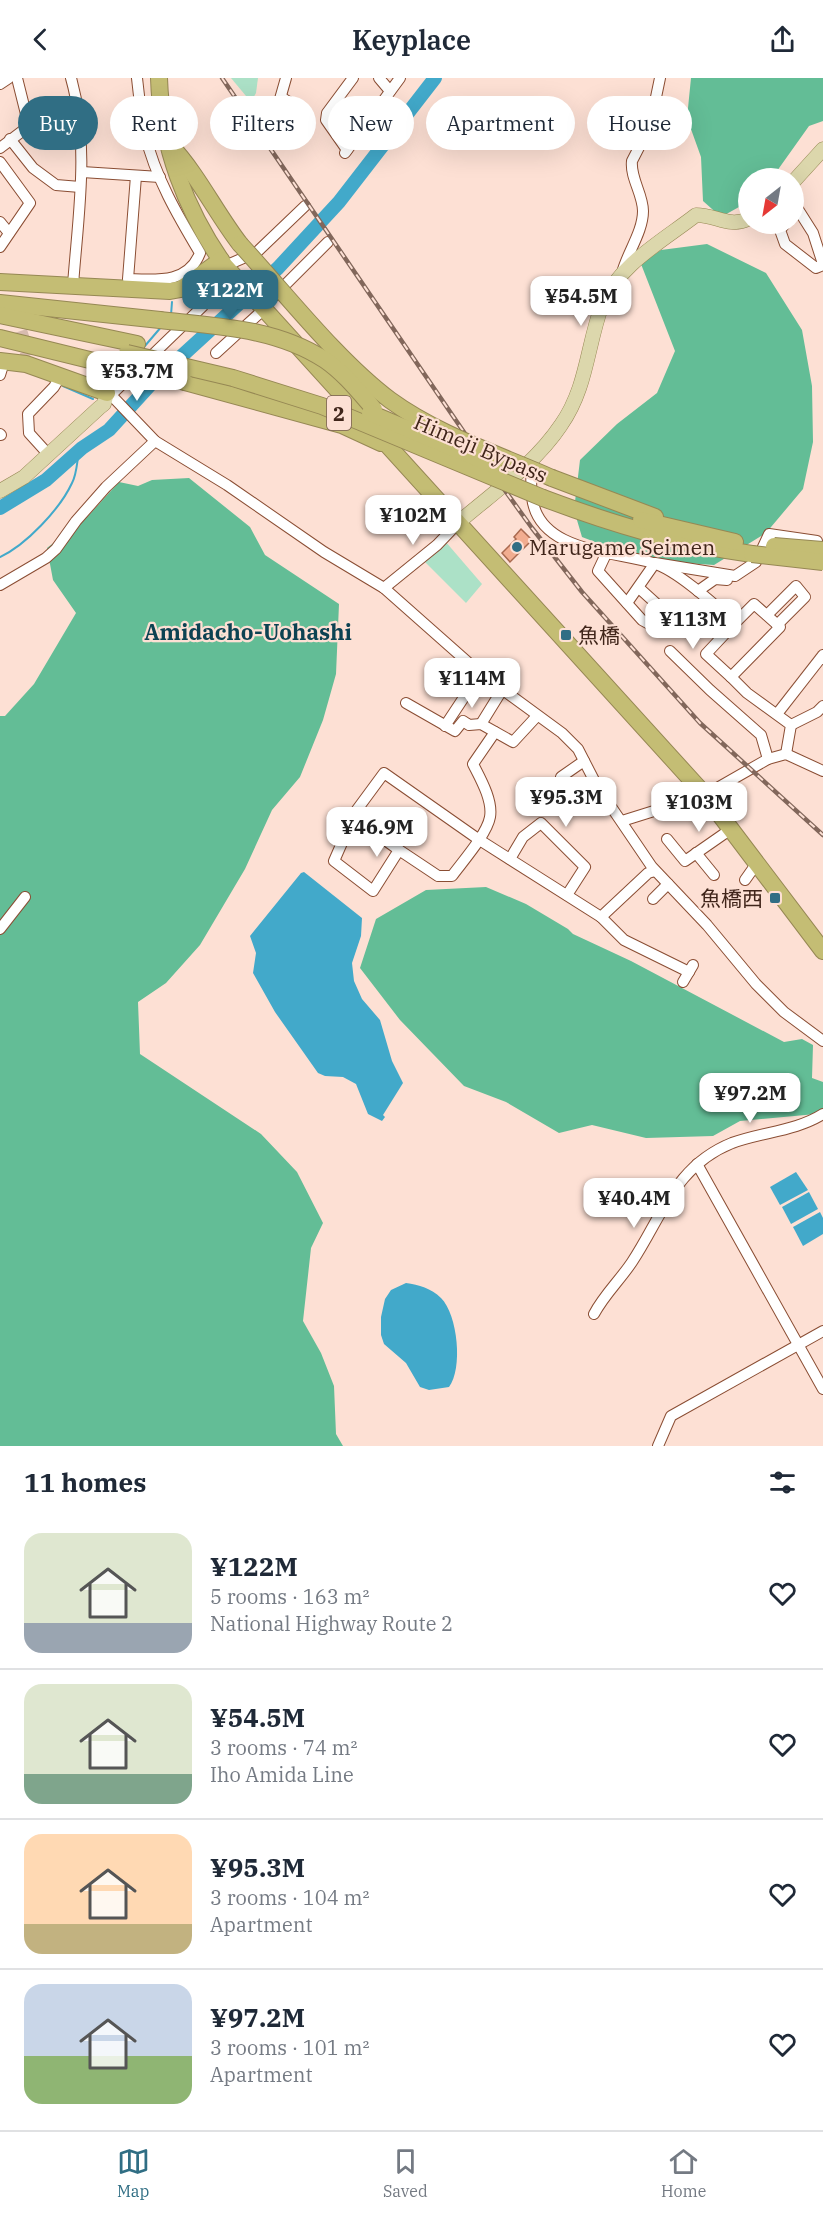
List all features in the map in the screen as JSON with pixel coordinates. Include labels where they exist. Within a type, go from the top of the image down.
[{"type":"highway","name":"2","points":[[159,78],[161,96]]},
{"type":"highway","name":"2","points":[[170,150],[185,197],[225,266],[392,449],[461,520],[492,558],[705,795],[821,942]]},
{"type":"highway","points":[[175,150],[240,244],[358,372],[391,400],[433,426],[547,488]]},
{"type":"highway","points":[[1,280],[181,289],[225,266]]},
{"type":"highway","points":[[4,301],[239,329],[286,341],[324,360],[345,376],[374,409],[461,520]]},
{"type":"highway","name":"2","points":[[0,315],[132,348]]},
{"type":"highway","name":"2","points":[[0,326],[132,348]]},
{"type":"highway","points":[[0,338],[185,382],[342,425],[368,435],[392,449]]},
{"type":"highway","name":"Himeji Bypass","points":[[132,348],[203,359],[327,396],[417,431],[592,506],[747,547],[823,562]]},
{"type":"highway","points":[[2,367],[27,360],[58,381],[111,396]]},
{"type":"highway","name":"Himeji Bypass","points":[[747,547],[823,550]]},
{"type":"main road","points":[[804,170],[823,149]]},
{"type":"main road","points":[[461,520],[503,487],[533,458],[562,424],[574,402],[588,364],[603,304],[622,273],[696,215],[706,215],[731,224],[738,222]]},
{"type":"main road","points":[[1,280],[4,301]]},
{"type":"main road","points":[[0,491],[24,477],[111,396]]},
{"type":"street","points":[[0,84],[9,78]]},
{"type":"street","points":[[17,78],[22,96]]},
{"type":"street","points":[[71,78],[75,96]]},
{"type":"street","points":[[136,176],[128,279],[165,280],[186,273],[196,263],[200,253],[171,203],[160,177],[146,135],[137,78]]},
{"type":"street","points":[[281,96],[286,78]]},
{"type":"street","points":[[353,78],[327,113],[326,120],[346,152],[400,78]]},
{"type":"street","points":[[380,78],[390,91]]},
{"type":"street","points":[[622,273],[643,213],[632,161],[650,126],[660,78]]},
{"type":"street","points":[[0,148],[18,134]]},
{"type":"street","points":[[10,139],[33,168],[56,185],[80,187]]},
{"type":"street","points":[[72,285],[82,172],[81,150]]},
{"type":"street","points":[[0,162],[30,203],[0,247]]},
{"type":"street","points":[[82,172],[160,177]]},
{"type":"street","points":[[225,266],[257,252],[305,206]]},
{"type":"street","points":[[781,234],[785,244],[816,268],[823,264],[813,233],[804,221]]},
{"type":"street","points":[[0,222],[9,233]]},
{"type":"street","points":[[216,353],[263,309],[328,242]]},
{"type":"street","points":[[203,306],[111,396],[155,441],[227,485],[324,552],[384,588],[480,673],[562,733],[578,749],[597,786],[655,871],[707,925],[756,984],[784,1012],[823,1041]]},
{"type":"street","points":[[48,454],[28,434],[28,414],[58,381]]},
{"type":"street","points":[[0,585],[46,558],[56,549],[76,520],[106,487],[155,441]]},
{"type":"street","points":[[533,458],[532,498],[542,522],[554,534],[568,542],[606,554],[735,576],[756,562],[769,534],[823,542]]},
{"type":"street","points":[[384,588],[437,545],[461,520]]},
{"type":"street","points":[[606,554],[598,570],[642,620],[662,631],[672,618],[639,588]]},
{"type":"street","points":[[627,603],[655,563]]},
{"type":"street","points":[[655,563],[698,591],[735,624]]},
{"type":"street","points":[[698,591],[715,579],[735,581]]},
{"type":"street","points":[[767,615],[796,586],[805,597],[777,625]]},
{"type":"street","points":[[731,677],[780,627],[754,604],[706,654],[747,693],[792,725]]},
{"type":"street","points":[[671,654],[760,735],[768,759]]},
{"type":"street","points":[[777,714],[823,655]]},
{"type":"street","points":[[445,726],[480,673]]},
{"type":"street","points":[[481,724],[502,690]]},
{"type":"street","points":[[406,703],[455,731],[463,721],[469,724],[481,724],[513,742],[537,716]]},
{"type":"street","points":[[792,725],[818,712],[823,706]]},
{"type":"street","points":[[786,754],[792,725]]},
{"type":"street","points":[[353,817],[438,876],[452,876],[478,839],[490,817],[484,787],[473,764],[495,732]]},
{"type":"street","points":[[622,821],[705,795],[768,759],[786,754],[821,766]]},
{"type":"street","points":[[561,777],[584,761]]},
{"type":"street","points":[[399,850],[373,891],[334,861],[353,817],[384,773],[478,839],[601,917],[624,940],[691,969],[683,982]]},
{"type":"street","points":[[510,859],[523,837],[541,824],[585,867],[567,895]]},
{"type":"street","points":[[668,839],[685,861],[731,829]]},
{"type":"street","points":[[696,853],[714,875]]},
{"type":"street","points":[[744,880],[757,863]]},
{"type":"street","points":[[601,917],[648,873],[655,871]]},
{"type":"street","points":[[653,899],[668,884]]},
{"type":"street","points":[[0,929],[25,897]]},
{"type":"street","points":[[594,1314],[630,1264],[672,1191],[684,1175],[697,1164],[733,1143],[810,1122],[823,1114]]},
{"type":"street","points":[[697,1164],[823,1389]]},
{"type":"street","points":[[658,1446],[671,1416],[823,1331]]},
{"type":"green space","points":[[231,78],[258,78],[254,96],[246,96]]},
{"type":"green space","points":[[691,78],[823,78],[823,121],[809,126],[779,168],[738,168],[738,208],[721,217],[703,201],[701,157],[692,132],[692,96],[689,96]]},
{"type":"green space","points":[[707,244],[766,273],[802,330],[812,386],[813,442],[803,489],[766,533],[714,565],[642,560],[582,537],[574,510],[580,460],[617,424],[657,393],[675,351],[641,264],[661,250]]},
{"type":"green space","points":[[189,478],[250,527],[265,555],[339,604],[336,674],[323,720],[300,777],[272,810],[245,869],[200,945],[166,983],[138,1002],[140,1054],[261,1134],[297,1172],[323,1223],[311,1248],[303,1321],[321,1353],[334,1386],[336,1434],[343,1446],[0,1446],[0,716],[5,716],[34,684],[76,613],[53,580],[47,548],[88,516],[119,482],[138,486],[152,480]]},
{"type":"green space","points":[[445,541],[482,584],[466,603],[423,560]]},
{"type":"green space","points":[[486,887],[526,904],[573,934],[631,961],[784,1042],[802,1039],[813,1045],[812,1078],[823,1082],[823,1108],[816,1114],[740,1121],[713,1136],[646,1138],[592,1125],[559,1133],[506,1102],[464,1086],[400,1020],[360,968],[376,919],[426,890]]},
{"type":"water","points":[[304,872],[362,918],[361,936],[352,963],[354,981],[362,999],[380,1020],[392,1061],[403,1083],[383,1115],[385,1117],[382,1121],[368,1114],[356,1084],[343,1077],[325,1076],[318,1073],[275,1012],[253,973],[256,953],[250,936]]},
{"type":"water","points":[[796,1172],[808,1190],[780,1205],[770,1187]]},
{"type":"water","points":[[809,1192],[818,1209],[791,1224],[782,1207]]},
{"type":"water","points":[[820,1212],[823,1218],[823,1234],[803,1246],[793,1227]]},
{"type":"water","points":[[406,1283],[433,1292],[447,1306],[457,1342],[456,1368],[449,1387],[429,1390],[420,1387],[406,1363],[384,1344],[381,1335],[381,1317],[385,1299],[391,1290]]},
{"type":"building","name":"Marugame Seimen","points":[[521,529],[532,540],[510,562],[502,553],[516,539],[514,537]]},
{"type":"waterway","points":[[0,508],[46,480],[82,448],[109,430],[150,385],[278,268],[339,202],[435,78]]},
{"type":"waterway","points":[[171,315],[172,302]]},
{"type":"waterway","points":[[144,347],[162,326]]},
{"type":"waterway","points":[[109,384],[120,373]]},
{"type":"waterway","points":[[63,386],[93,399]]},
{"type":"waterway","points":[[0,557],[21,544],[51,515],[74,479],[79,451]]},
{"type":"tunnel","points":[[14,311],[28,356]]},
{"type":"railway","points":[[222,78],[483,460],[582,592],[700,723],[823,835]]},
{"type":"place","name":"Marugame Seimen","points":[[517,547]]},
{"type":"place","name":"魚橋","points":[[566,635]]},
{"type":"place","name":"魚橋西","points":[[775,898]]},
{"type":"district","name":"Amidacho-Uohashi","points":[[248,631]]}]
